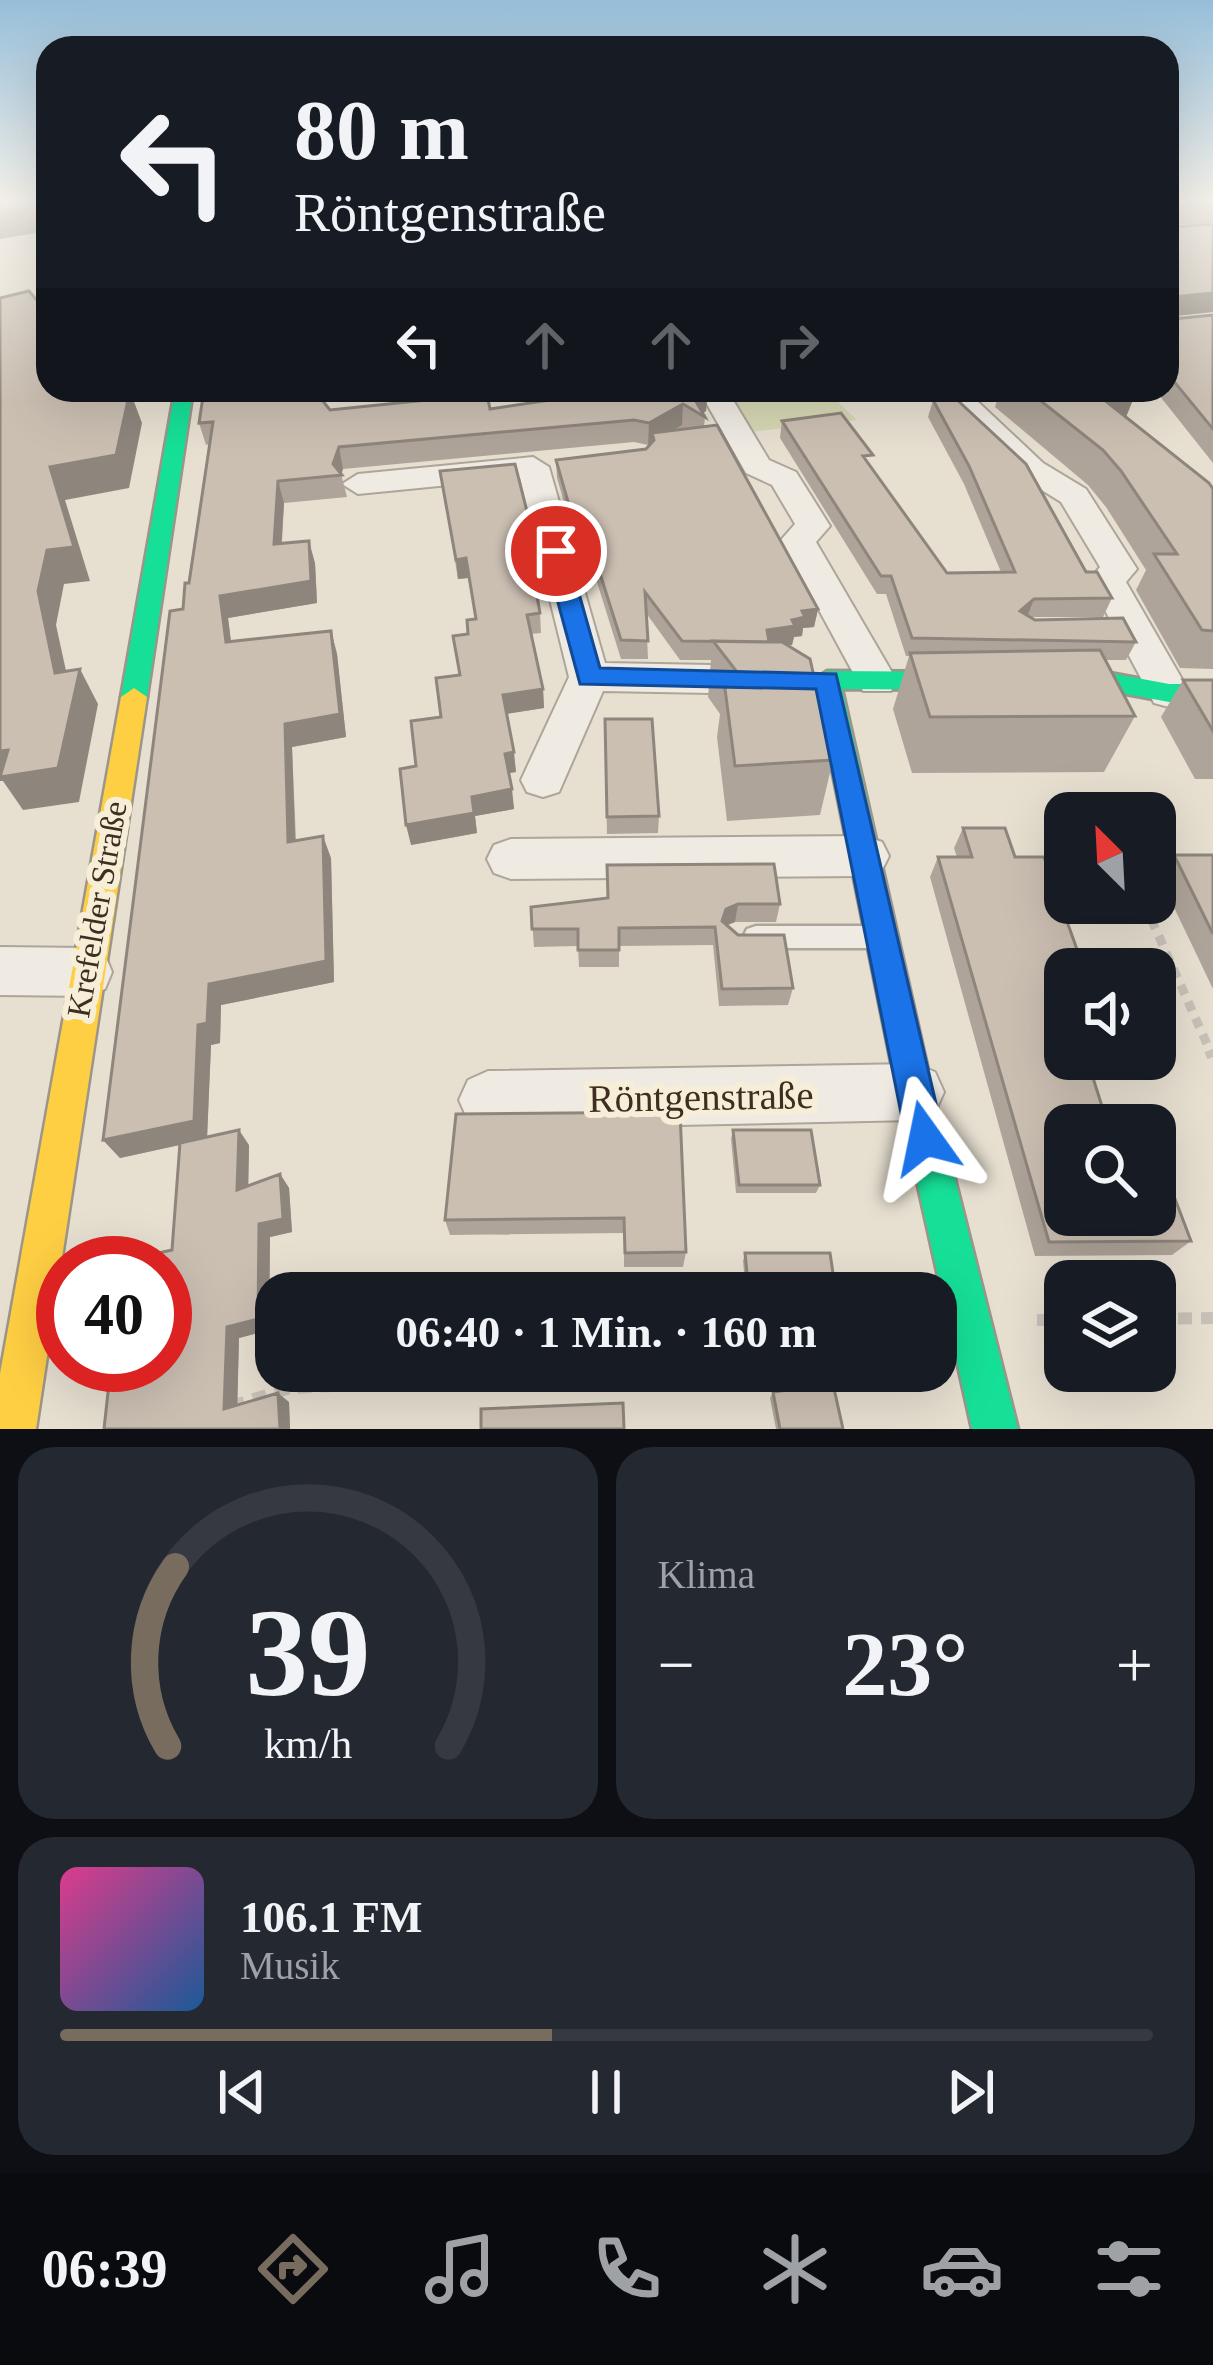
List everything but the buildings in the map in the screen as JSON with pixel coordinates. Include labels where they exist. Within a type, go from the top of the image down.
[{"type":"street","name":"Krefelder Straße","points":[[13,1429],[182,402]]},
{"type":"street","points":[[720,402],[758,466],[785,479],[813,526],[798,539],[877,681]]},
{"type":"street","points":[[957,402],[1032,470],[1074,496],[1119,568],[1107,580],[1122,627],[1169,693]]},
{"type":"street","points":[[966,406],[976,402]]},
{"type":"street","points":[[358,484],[574,462]]},
{"type":"street","points":[[533,466],[589,677],[543,780]]},
{"type":"street","points":[[589,677],[1110,682],[1169,693],[1213,693]]},
{"type":"street","points":[[827,680],[915,1092],[995,1429]]},
{"type":"street","points":[[511,859],[866,856]]},
{"type":"street","points":[[0,971],[86,972]]},
{"type":"street","name":"Röntgenstraße","points":[[488,1100],[915,1092]]},
{"type":"lane","points":[[736,937],[881,938]]},
{"type":"path","points":[[1153,924],[1213,1057]]},
{"type":"path","points":[[1176,1319],[1213,1318]]},
{"type":"path","points":[[222,1408],[276,1392]]},
{"type":"green space","points":[[731,402],[838,402],[857,420],[750,432]]},
{"type":"traffic: fast","points":[[134,697],[182,402]]},
{"type":"traffic: fast","points":[[995,1429],[915,1092],[827,680],[1110,682],[1169,693],[1213,693]]},
{"type":"traffic: slow","points":[[13,1429],[134,697]]},
{"type":"route","points":[[556,551],[589,677],[827,680],[925,1138]]}]
